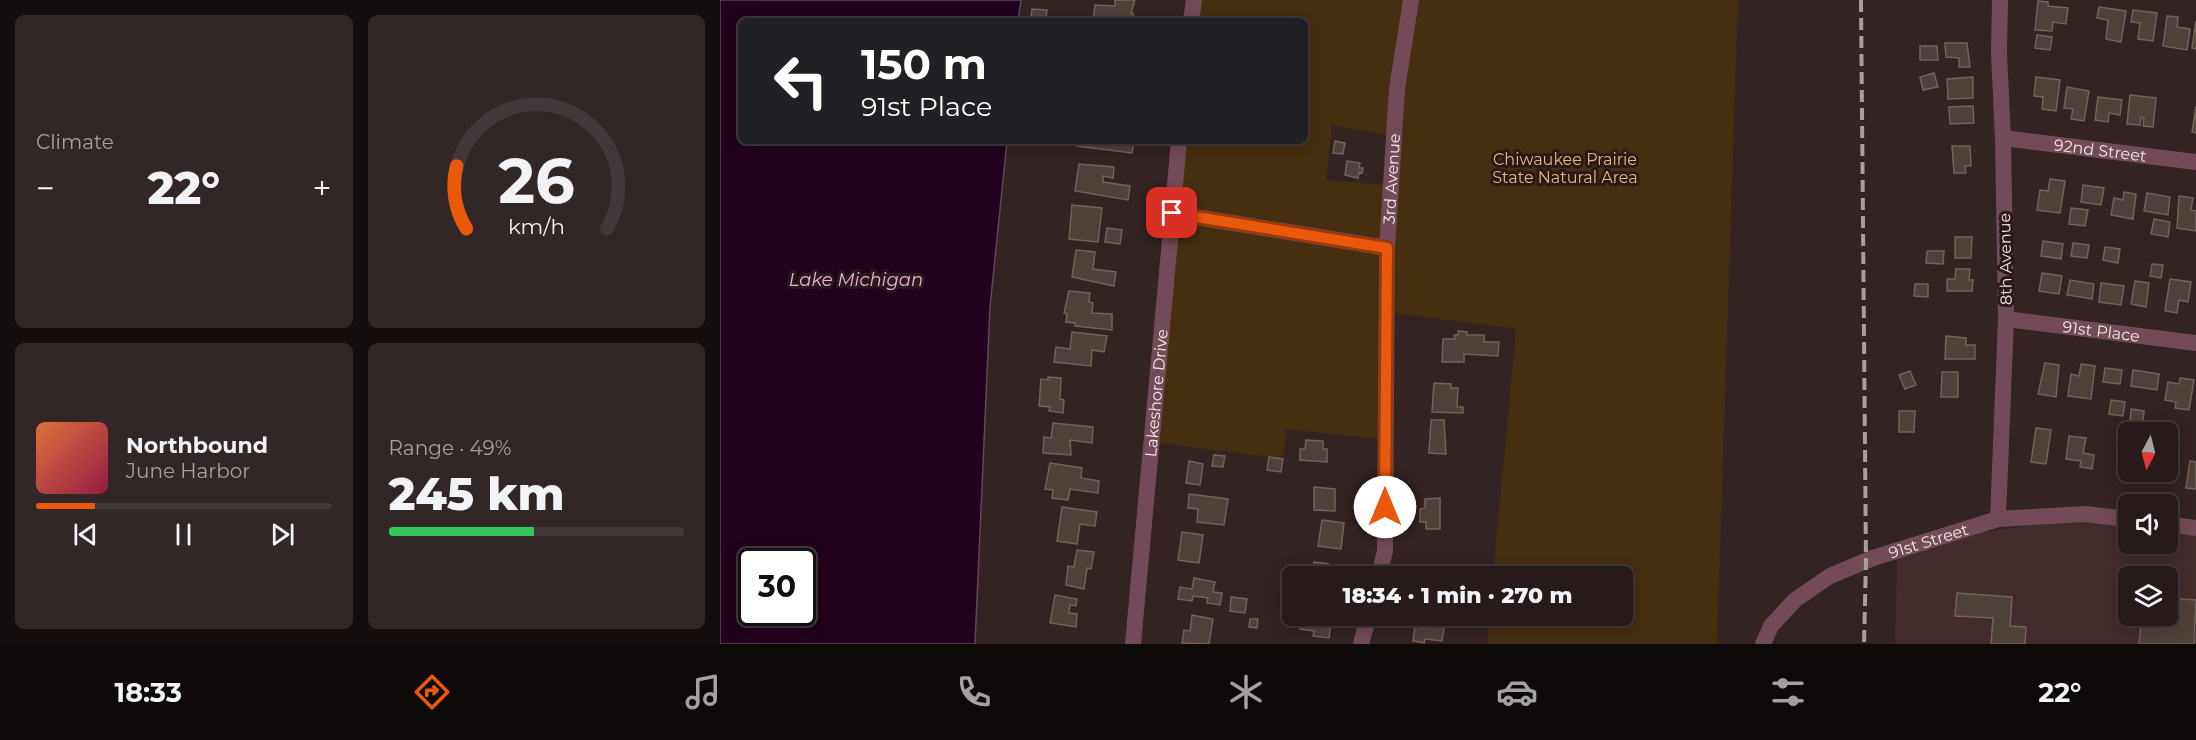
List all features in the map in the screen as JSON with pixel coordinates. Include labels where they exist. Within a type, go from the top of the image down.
[{"type":"street","points":[[1191,18],[1194,0]]},
{"type":"street","name":"3rd Avenue","points":[[1381,566],[1385,551],[1387,248],[1397,89],[1411,0]]},
{"type":"street","name":"8th Avenue","points":[[1998,519],[2006,319],[1999,54],[2000,0]]},
{"type":"street","name":"92nd Street","points":[[2003,138],[2196,162]]},
{"type":"street","name":"Lakeshore Drive","points":[[1133,644],[1179,144]]},
{"type":"street","points":[[1172,213],[1387,248]]},
{"type":"street","name":"91st Place","points":[[2006,319],[2196,343]]},
{"type":"street","name":"91st Street","points":[[1763,644],[1771,626],[1795,600],[1830,576],[1873,558],[1998,519],[2085,514],[2118,518]]},
{"type":"street","points":[[2178,525],[2196,528]]},
{"type":"street","points":[[1361,644],[1366,626]]},
{"type":"shaded area","points":[[2048,523],[2118,524],[2118,554],[2178,554],[2178,530],[2196,532],[2196,644],[1895,644],[1897,559],[1983,532]]},
{"type":"green space","name":"Chiwaukee Prairie State Natural Area","points":[[1201,0],[1738,0],[1717,644],[1487,644],[1489,626],[1633,626],[1633,566],[1494,566],[1516,329],[1386,312],[1386,440],[1286,429],[1283,459],[1151,442],[1187,144],[1308,144],[1308,18],[1199,18]],"holes":[[[1332,125],[1389,136],[1397,186],[1326,180]]]},
{"type":"water","name":"Lake Michigan","points":[[720,0],[1021,0],[1018,18],[738,18],[738,144],[1007,144],[990,307],[975,644],[720,644]]},
{"type":"building","points":[[1115,0],[1135,0],[1131,13],[1133,13],[1133,18],[1093,18],[1095,5],[1115,6]]},
{"type":"building","points":[[2038,1],[2048,2],[2048,6],[2068,8],[2066,24],[2053,22],[2052,31],[2035,30]]},
{"type":"building","points":[[2099,7],[2126,11],[2121,42],[2106,39],[2108,20],[2097,18]]},
{"type":"building","points":[[1032,9],[1047,10],[1046,18],[1031,17]]},
{"type":"building","points":[[2133,10],[2157,13],[2153,41],[2138,39],[2140,23],[2131,22]]},
{"type":"building","points":[[2167,16],[2178,17],[2177,27],[2190,29],[2187,50],[2163,46]]},
{"type":"building","points":[[2196,21],[2196,49],[2192,48]]},
{"type":"building","points":[[2037,35],[2052,37],[2050,50],[2035,48]]},
{"type":"building","points":[[1945,43],[1967,43],[1970,67],[1959,67],[1959,58],[1946,57]]},
{"type":"building","points":[[1920,46],[1937,46],[1938,60],[1920,60]]},
{"type":"building","points":[[1934,73],[1938,87],[1923,90],[1920,77]]},
{"type":"building","points":[[1973,77],[1973,98],[1948,99],[1947,79]]},
{"type":"building","points":[[2036,77],[2060,80],[2056,111],[2042,109],[2043,97],[2034,96]]},
{"type":"building","points":[[2067,87],[2089,91],[2084,121],[2071,119],[2073,109],[2064,108]]},
{"type":"building","points":[[2130,95],[2156,98],[2153,127],[2143,126],[2144,118],[2141,117],[2140,125],[2127,124]]},
{"type":"building","points":[[2098,97],[2122,100],[2120,115],[2109,113],[2108,122],[2095,120]]},
{"type":"building","points":[[1973,106],[1974,123],[1950,124],[1949,107]]},
{"type":"building","points":[[2196,106],[2196,133],[2192,132]]},
{"type":"building","points":[[1335,141],[1345,143],[1343,154],[1333,153]]},
{"type":"building","points":[[1077,144],[1134,144],[1132,153],[1077,146]]},
{"type":"building","points":[[1952,146],[1970,146],[1971,166],[1965,166],[1966,173],[1954,173]]},
{"type":"building","points":[[1347,161],[1360,163],[1359,168],[1363,168],[1358,178],[1345,175]]},
{"type":"building","points":[[1079,164],[1114,167],[1113,178],[1103,176],[1103,182],[1130,186],[1128,200],[1075,191]]},
{"type":"building","points":[[2050,179],[2065,181],[2060,213],[2037,210],[2040,190],[2048,191]]},
{"type":"building","points":[[2083,185],[2104,188],[2101,205],[2081,202]]},
{"type":"building","points":[[2124,192],[2136,194],[2133,219],[2111,215],[2114,198],[2123,200]]},
{"type":"building","points":[[2147,193],[2170,197],[2168,215],[2144,211]]},
{"type":"building","points":[[2179,196],[2193,198],[2191,210],[2196,211],[2196,231],[2177,228]]},
{"type":"building","points":[[1072,205],[1102,208],[1098,242],[1069,239]]},
{"type":"building","points":[[2071,208],[2088,210],[2085,226],[2069,224]]},
{"type":"building","points":[[2154,219],[2170,222],[2168,237],[2151,234]]},
{"type":"building","points":[[1107,228],[1122,230],[1120,244],[1105,242]]},
{"type":"building","points":[[1955,237],[1972,237],[1971,258],[1955,258]]},
{"type":"building","points":[[2043,241],[2063,244],[2061,259],[2041,256]]},
{"type":"building","points":[[2073,243],[2089,245],[2087,258],[2071,256]]},
{"type":"building","points":[[2105,247],[2120,249],[2118,263],[2103,260]]},
{"type":"building","points":[[1076,250],[1095,252],[1093,269],[1116,272],[1114,286],[1072,277]]},
{"type":"building","points":[[1927,251],[1944,251],[1943,264],[1926,263]]},
{"type":"building","points":[[2152,264],[2163,265],[2161,278],[2150,276]]},
{"type":"building","points":[[1956,269],[1970,269],[1969,280],[1973,280],[1972,291],[1947,291],[1947,279],[1955,279]]},
{"type":"building","points":[[2042,273],[2062,276],[2059,294],[2039,291]]},
{"type":"building","points":[[2170,279],[2191,282],[2188,302],[2179,300],[2177,313],[2165,311]]},
{"type":"building","points":[[2070,280],[2094,284],[2092,299],[2067,295]]},
{"type":"building","points":[[2135,281],[2149,283],[2146,307],[2131,304]]},
{"type":"building","points":[[2101,283],[2124,286],[2121,305],[2099,302]]},
{"type":"building","points":[[1915,284],[1928,284],[1928,297],[1914,296]]},
{"type":"building","points":[[1069,291],[1090,293],[1089,302],[1093,303],[1092,313],[1112,314],[1112,330],[1075,326],[1075,323],[1066,322],[1067,314],[1064,313]]},
{"type":"building","points":[[1458,331],[1467,332],[1467,335],[1484,335],[1484,342],[1499,342],[1498,356],[1464,354],[1464,362],[1442,362],[1443,339],[1455,339],[1454,335],[1458,335]]},
{"type":"building","points":[[1072,332],[1107,336],[1104,352],[1092,350],[1091,366],[1054,362],[1056,347],[1070,349]]},
{"type":"building","points":[[1946,336],[1966,338],[1966,345],[1975,345],[1975,359],[1945,359]]},
{"type":"building","points":[[2045,363],[2059,365],[2056,397],[2038,394]]},
{"type":"building","points":[[2081,364],[2095,366],[2091,399],[2068,396],[2071,374],[2079,376]]},
{"type":"building","points":[[2105,368],[2122,370],[2120,384],[2103,382]]},
{"type":"building","points":[[2133,370],[2159,374],[2157,390],[2131,386]]},
{"type":"building","points":[[1910,371],[1916,385],[1905,389],[1899,375]]},
{"type":"building","points":[[1942,372],[1958,372],[1958,397],[1941,397]]},
{"type":"building","points":[[1048,377],[1061,378],[1060,399],[1064,400],[1063,413],[1049,411],[1050,407],[1039,406],[1041,379],[1048,380]]},
{"type":"building","points":[[2180,378],[2194,380],[2189,410],[2175,408],[2176,402],[2165,400],[2168,382],[2179,384]]},
{"type":"building","points":[[1434,383],[1451,384],[1451,388],[1458,388],[1457,407],[1463,407],[1463,413],[1432,412]]},
{"type":"building","points":[[2111,400],[2125,402],[2123,416],[2109,414]]},
{"type":"building","points":[[2131,409],[2144,411],[2143,422],[2130,422]]},
{"type":"building","points":[[1899,411],[1915,411],[1914,432],[1899,432]]},
{"type":"building","points":[[1431,420],[1444,420],[1446,454],[1429,453]]},
{"type":"building","points":[[1053,423],[1093,427],[1092,443],[1070,440],[1071,455],[1043,453],[1044,437],[1051,438]]},
{"type":"building","points":[[2036,428],[2051,430],[2046,464],[2031,462]]},
{"type":"building","points":[[2069,436],[2086,438],[2083,453],[2094,455],[2092,469],[2080,467],[2081,461],[2066,459]]},
{"type":"building","points":[[1306,440],[1323,441],[1323,449],[1327,449],[1327,462],[1300,460],[1300,449],[1305,449]]},
{"type":"building","points":[[1214,455],[1225,456],[1223,467],[1212,466]]},
{"type":"building","points":[[1269,457],[1283,459],[1281,472],[1267,470]]},
{"type":"building","points":[[1189,461],[1203,464],[1200,485],[1186,483]]},
{"type":"building","points":[[2190,461],[2196,462],[2196,489],[2186,488]]},
{"type":"building","points":[[1050,463],[1082,468],[1081,478],[1099,481],[1098,493],[1070,489],[1068,500],[1052,498],[1053,490],[1045,489]]},
{"type":"building","points":[[1314,487],[1335,489],[1335,511],[1314,510]]},
{"type":"building","points":[[1189,494],[1228,499],[1224,525],[1197,522],[1198,509],[1188,508]]},
{"type":"building","points":[[1440,498],[1440,529],[1426,529],[1426,522],[1420,522],[1420,509],[1425,508],[1425,499]]},
{"type":"building","points":[[1062,507],[1097,512],[1095,526],[1080,524],[1077,544],[1057,541]]},
{"type":"building","points":[[1322,520],[1344,523],[1341,549],[1318,546]]},
{"type":"building","points":[[1182,532],[1203,535],[1199,563],[1178,560]]},
{"type":"building","points":[[1077,550],[1094,552],[1091,569],[1087,568],[1084,589],[1066,585],[1068,566],[1074,567]]},
{"type":"building","points":[[1314,562],[1329,564],[1329,566],[1314,566]]},
{"type":"building","points":[[1194,578],[1215,582],[1213,592],[1222,593],[1220,605],[1207,603],[1208,598],[1193,596],[1192,601],[1178,599],[1180,587],[1192,589]]},
{"type":"building","points":[[1957,593],[2012,597],[2010,626],[2026,627],[2025,644],[1991,644],[1993,618],[1955,616]]},
{"type":"building","points":[[1055,595],[1077,599],[1076,606],[1070,605],[1069,613],[1077,614],[1076,627],[1050,623]]},
{"type":"building","points":[[1231,597],[1247,599],[1245,613],[1230,611]]},
{"type":"building","points":[[2178,599],[2196,600],[2194,644],[2139,644],[2141,626],[2178,626]]},
{"type":"building","points":[[1192,615],[1213,619],[1209,644],[1182,643],[1184,630],[1190,631]]},
{"type":"building","points":[[1250,619],[1258,619],[1257,628],[1249,627]]},
{"type":"building","points":[[1300,626],[1330,626],[1329,638],[1313,636],[1314,631],[1300,629]]},
{"type":"building","points":[[1415,626],[1424,628],[1424,626],[1444,626],[1442,641],[1425,639],[1424,643],[1413,641]]},
{"type":"railway","points":[[1861,0],[1866,561],[1864,644]]},
{"type":"route","points":[[1172,213],[1387,248],[1385,507]]}]
